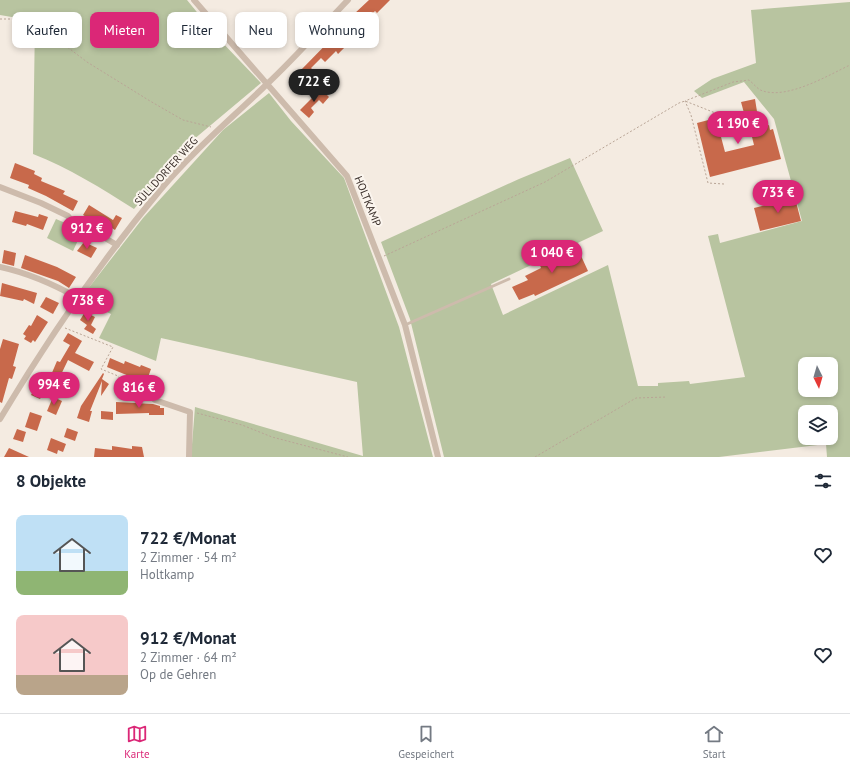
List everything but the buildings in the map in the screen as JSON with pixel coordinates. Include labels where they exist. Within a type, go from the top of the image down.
[{"type":"street","name":"HOLTKAMP","points":[[194,0],[347,176],[405,325],[438,457]]},
{"type":"street","name":"SÜLLDORFER WEG","points":[[0,419],[26,375],[78,298],[161,188],[186,161],[267,84],[348,0]]},
{"type":"street","points":[[0,186],[68,216],[77,229],[88,228],[117,245]]},
{"type":"street","points":[[0,267],[16,270],[54,284],[78,298]]},
{"type":"street","points":[[124,386],[142,388],[155,400],[190,412],[188,457]]},
{"type":"lane","points":[[405,325],[509,279]]},
{"type":"path","points":[[0,19],[11,19],[37,24],[87,62],[150,101],[183,120],[212,127]]},
{"type":"path","points":[[380,258],[545,182],[679,102],[733,82],[748,80],[761,91],[776,93],[806,85],[850,65]]},
{"type":"path","points":[[685,101],[723,116],[734,128]]},
{"type":"path","points":[[685,101],[691,115],[708,183],[724,184]]},
{"type":"path","points":[[60,326],[114,347],[101,369],[118,376],[124,386]]},
{"type":"path","points":[[535,457],[636,398],[667,397]]},
{"type":"path","points":[[190,412],[242,425],[272,437],[348,457]]},
{"type":"green space","points":[[0,0],[187,0],[197,12],[167,12],[167,48],[227,47],[261,83],[193,140],[134,209],[72,172],[33,154],[35,48],[82,48],[82,12],[12,12],[12,17],[0,15]]},
{"type":"green space","points":[[850,2],[850,457],[827,457],[826,445],[838,445],[838,405],[798,405],[798,445],[818,445],[719,457],[444,457],[410,319],[381,242],[519,179],[570,158],[603,231],[491,284],[503,315],[608,265],[638,386],[658,386],[658,383],[689,381],[690,384],[745,377],[708,236],[718,234],[720,243],[802,221],[774,119],[744,82],[702,98],[694,91],[712,79],[756,63],[751,10]]},
{"type":"green space","points":[[269,93],[291,121],[344,178],[399,327],[433,457],[191,457],[195,407],[363,456],[357,382],[161,338],[156,361],[99,338],[111,314],[80,299],[143,218],[223,130]]},
{"type":"green space","points":[[56,219],[70,225],[68,230],[80,236],[73,251],[47,238]]}]
